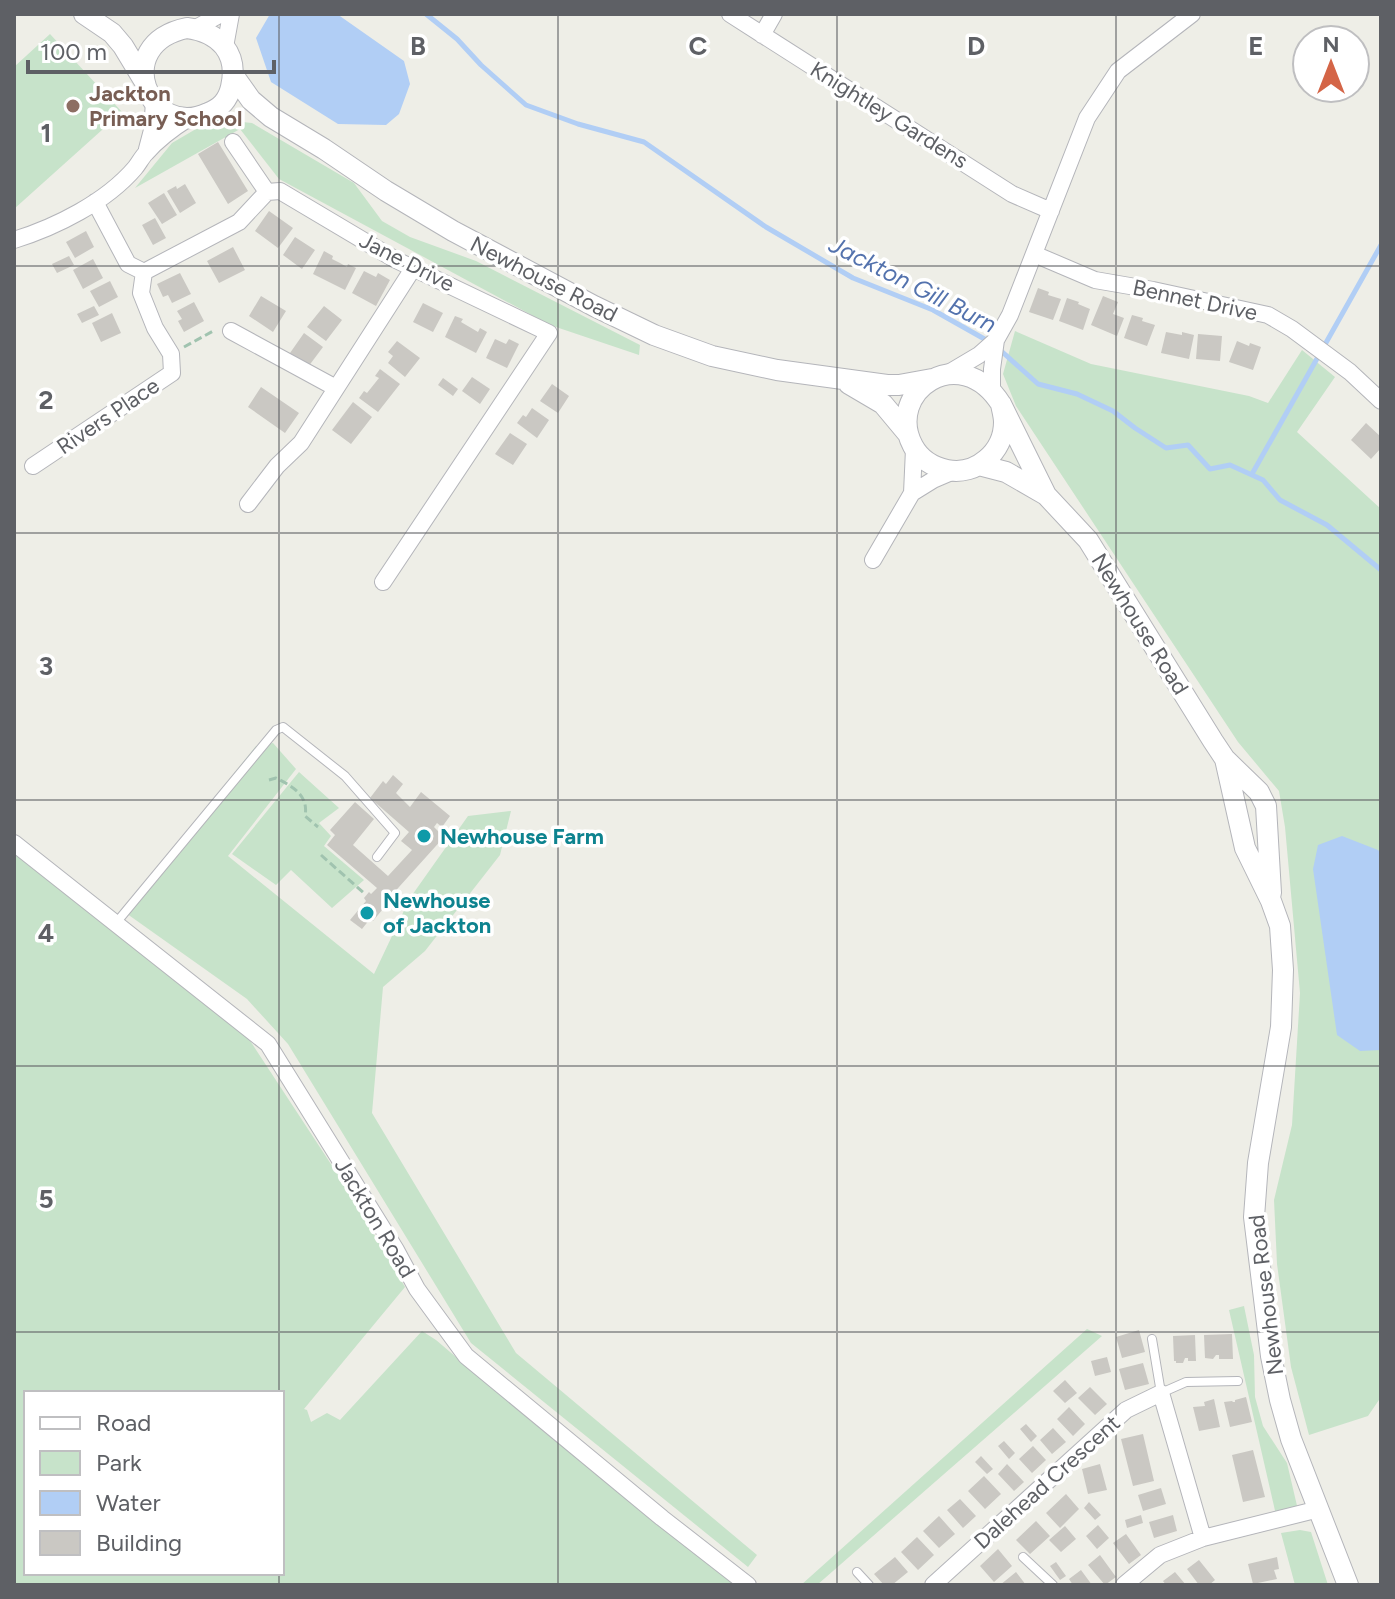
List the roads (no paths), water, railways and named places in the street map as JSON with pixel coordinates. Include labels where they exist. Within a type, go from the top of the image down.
[{"type":"street","points":[[84,14],[112,33],[123,46],[148,93],[168,114],[197,118],[216,109],[228,100],[234,76],[232,61],[225,47],[215,37],[187,28],[172,31],[149,50],[143,79]]},
{"type":"street","points":[[194,29],[221,14]]},
{"type":"street","points":[[225,47],[231,14]]},
{"type":"street","name":"Knightley Gardens","points":[[730,14],[1012,194],[1051,211]]},
{"type":"street","points":[[762,35],[774,14]]},
{"type":"street","points":[[912,493],[911,442],[906,419],[910,403],[919,389],[979,355],[996,340],[1010,315],[1087,118],[1118,71],[1192,14]]},
{"type":"street","points":[[112,33],[159,39]]},
{"type":"street","name":"Newhouse Road","points":[[234,76],[251,100],[271,117],[386,191],[453,231],[654,335],[712,356],[842,380],[899,385],[940,377]]},
{"type":"street","points":[[145,154],[152,130],[154,102]]},
{"type":"street","name":"Newhouse Road","points":[[216,109],[271,117]]},
{"type":"street","points":[[14,240],[40,232],[103,197],[135,168],[166,133],[189,118]]},
{"type":"street","points":[[95,202],[128,264],[144,272],[239,222],[267,192],[233,142]]},
{"type":"street","name":"Jane Drive","points":[[267,192],[280,191],[396,260],[549,333],[383,582]]},
{"type":"street","name":"Bennet Drive","points":[[1034,254],[1095,280],[1268,315],[1350,372],[1381,401]]},
{"type":"street","points":[[248,504],[277,466],[301,443],[414,267]]},
{"type":"street","name":"Rivers Place","points":[[33,466],[172,373],[171,354],[155,328],[141,293],[144,272]]},
{"type":"street","points":[[231,331],[336,388]]},
{"type":"street","points":[[873,560],[912,493],[954,471],[979,465],[995,451],[1002,436],[1004,420],[992,369],[996,340]]},
{"type":"street","points":[[940,377],[964,374],[979,380],[997,397]]},
{"type":"street","name":"Newhouse Road","points":[[842,380],[883,404],[911,442]]},
{"type":"street","name":"Newhouse Road","points":[[997,397],[1046,495],[1088,540],[1225,759],[1259,792],[1266,806],[1271,901]]},
{"type":"street","points":[[911,442],[925,461],[954,471]]},
{"type":"street","name":"Newhouse Road","points":[[979,465],[1006,472],[1046,495]]},
{"type":"street","name":"Newhouse Road","points":[[1225,759],[1245,848],[1280,926],[1283,970],[1281,1027],[1258,1163],[1254,1217],[1271,1356],[1291,1439],[1348,1585]]},
{"type":"street","name":"Jackton Road","points":[[14,843],[268,1044],[417,1289],[466,1356],[748,1585]]},
{"type":"street","points":[[1161,1393],[1203,1538]]},
{"type":"street","name":"Dalehead Crescent","points":[[933,1585],[1126,1410],[1161,1393]]},
{"type":"street","points":[[1124,1585],[1160,1555],[1203,1538],[1319,1509]]},
{"type":"lane","points":[[116,923],[276,730],[283,727],[345,776],[395,833],[377,857]]},
{"type":"lane","points":[[1152,1339],[1161,1393],[1186,1382],[1238,1381]]},
{"type":"lane","points":[[1023,1557],[1053,1585]]},
{"type":"lane","points":[[857,1572],[869,1585]]},
{"type":"water","points":[[270,14],[337,14],[404,61],[410,84],[399,114],[386,125],[338,124],[271,82],[256,38]]},
{"type":"water","points":[[1342,836],[1381,853],[1381,1050],[1360,1051],[1337,1035],[1313,869],[1318,845]]},
{"type":"waterway","name":"Jackton Gill Burn","points":[[426,14],[526,105],[578,124],[644,142],[766,227],[853,278],[933,310],[988,341]]},
{"type":"waterway","points":[[1252,474],[1381,245]]},
{"type":"waterway","name":"Jackton Gill Burn","points":[[999,349],[1038,384],[1077,394],[1113,411],[1166,448],[1188,445],[1210,469],[1230,465],[1263,480],[1280,500],[1327,525],[1381,570]]},
{"type":"place","name":"Jackton Primary School","points":[[73,106]]},
{"type":"place","name":"Newhouse Farm","points":[[424,836]]},
{"type":"place","name":"Newhouse of Jackton","points":[[367,913]]}]
